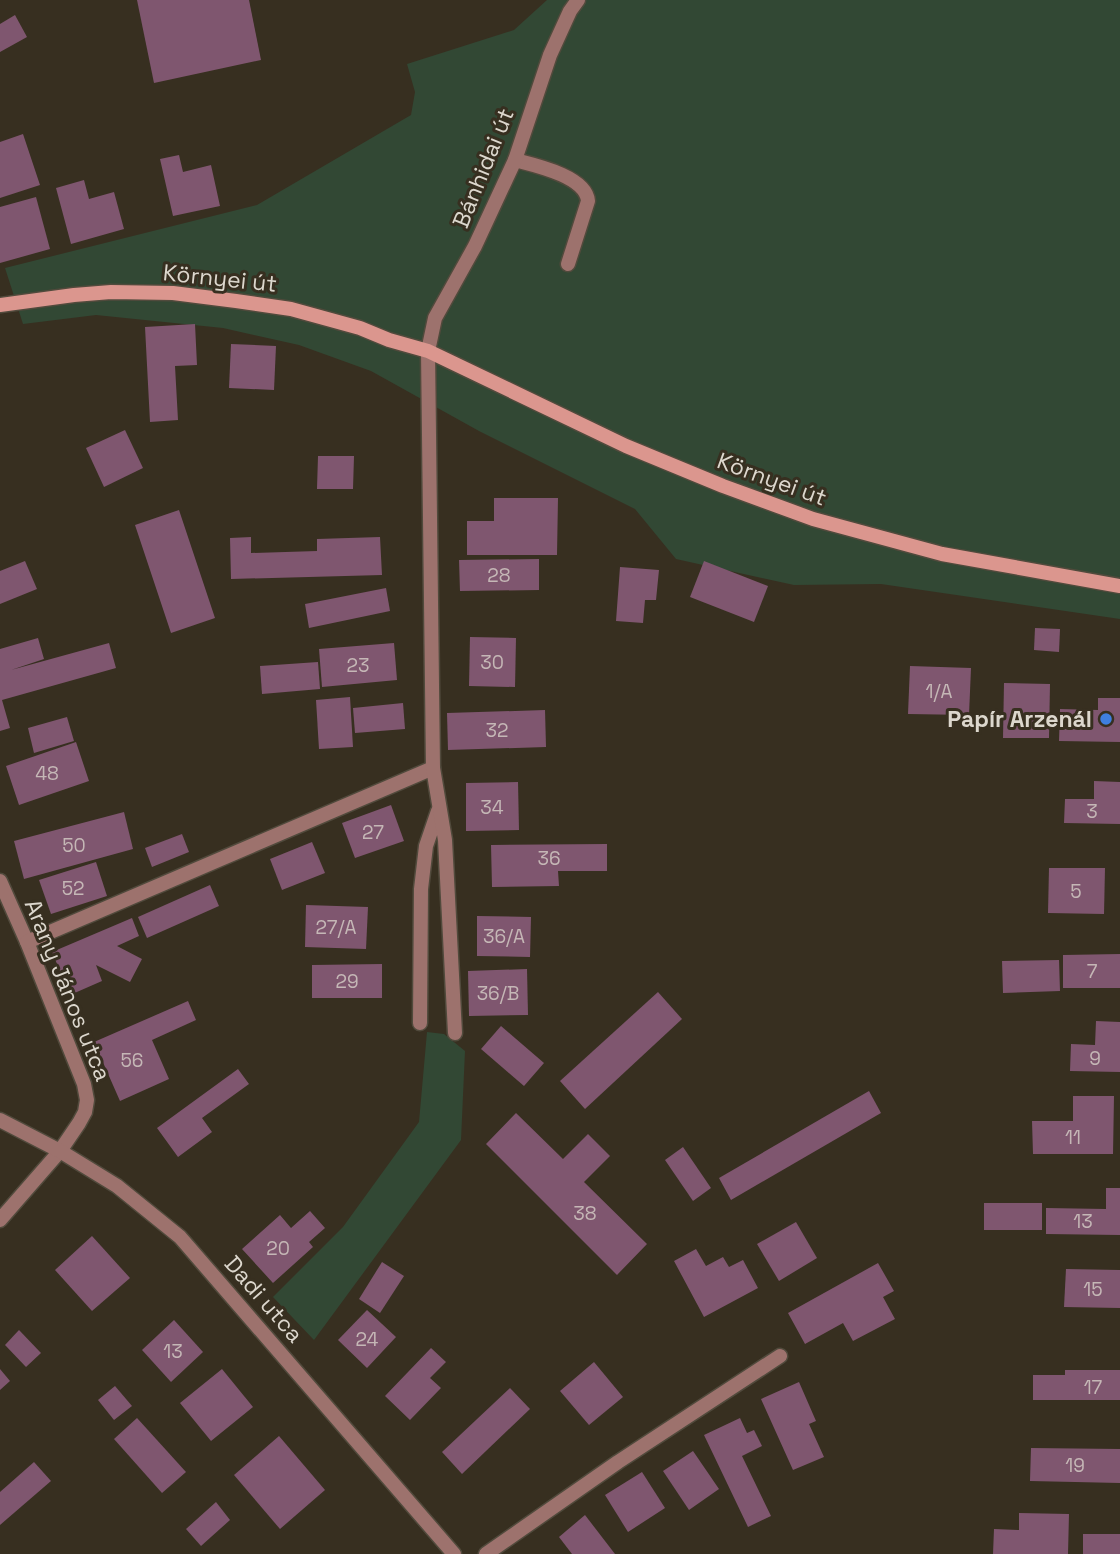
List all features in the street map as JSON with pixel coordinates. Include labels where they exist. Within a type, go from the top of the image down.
[{"type":"main road","name":"Környei út","points":[[0,305],[111,292],[173,293],[291,309],[428,351],[626,446],[775,506],[852,531],[942,554],[1120,586]]},
{"type":"street","name":"Bánhidai út","points":[[428,351],[435,318],[475,246],[515,160],[550,55],[570,11],[578,0]]},
{"type":"street","points":[[515,160],[554,170],[582,188],[587,195],[588,201],[568,264]]},
{"type":"street","points":[[428,351],[433,768],[445,841],[455,1033]]},
{"type":"street","points":[[27,942],[433,768]]},
{"type":"street","points":[[420,1023],[421,889],[426,846],[439,806]]},
{"type":"street","name":"Arany János utca","points":[[0,881],[84,1084],[87,1100],[85,1112],[60,1151],[0,1220]]},
{"type":"street","name":"Dadi utca","points":[[0,1120],[60,1151],[117,1186],[180,1237],[454,1554]]},
{"type":"street","points":[[486,1554],[618,1462],[780,1356]]},
{"type":"green space","points":[[547,0],[1120,0],[1120,619],[881,584],[794,585],[676,559],[635,509],[479,431],[371,371],[299,345],[223,328],[96,315],[23,324],[5,268],[257,205],[411,115],[415,92],[407,64],[514,30]]},
{"type":"green space","points":[[427,1032],[444,1034],[465,1051],[461,1140],[314,1340],[273,1297],[343,1227],[419,1122]]},
{"type":"building","points":[[137,0],[249,0],[261,60],[154,83]]},
{"type":"building","points":[[15,15],[27,37],[0,52],[0,24]]},
{"type":"building","points":[[23,134],[40,185],[0,198],[0,142]]},
{"type":"building","points":[[179,155],[183,172],[211,165],[220,206],[173,216],[160,159]]},
{"type":"building","points":[[84,180],[89,199],[114,192],[124,229],[71,244],[56,188]]},
{"type":"building","points":[[36,197],[50,249],[0,263],[0,207]]},
{"type":"building","points":[[195,324],[197,365],[175,366],[178,420],[150,422],[145,327]]},
{"type":"building","points":[[231,344],[276,346],[274,390],[229,388]]},
{"type":"building","points":[[125,430],[143,468],[104,487],[86,448]]},
{"type":"building","points":[[318,456],[354,456],[353,489],[317,489]]},
{"type":"building","points":[[494,498],[558,498],[557,555],[467,555],[467,521],[494,521]]},
{"type":"building","points":[[179,510],[215,618],[171,633],[135,525]]},
{"type":"building","points":[[251,537],[251,553],[317,551],[317,539],[380,537],[382,575],[231,579],[230,538]]},
{"type":"building","points":[[539,559],[539,590],[460,591],[459,560]]},
{"type":"building","points":[[25,561],[37,589],[0,604],[0,571]]},
{"type":"building","points":[[704,561],[768,586],[754,622],[690,597]]},
{"type":"building","points":[[620,567],[659,570],[656,600],[645,600],[643,623],[616,621]]},
{"type":"building","points":[[386,588],[390,611],[309,628],[305,604]]},
{"type":"building","points":[[1035,628],[1060,629],[1059,652],[1034,650]]},
{"type":"building","points":[[470,637],[516,638],[515,687],[469,686]]},
{"type":"building","points":[[38,638],[44,659],[11,670],[109,643],[116,668],[2,700],[10,728],[0,731],[0,649]]},
{"type":"building","points":[[394,643],[397,680],[322,687],[319,649]]},
{"type":"building","points":[[318,662],[320,689],[262,694],[260,666]]},
{"type":"building","points":[[910,666],[971,668],[969,715],[908,714]]},
{"type":"building","points":[[1004,683],[1050,684],[1049,738],[1003,738]]},
{"type":"building","points":[[350,697],[353,747],[319,749],[316,700]]},
{"type":"building","points":[[1098,698],[1120,698],[1120,742],[1059,741],[1060,709],[1098,710]]},
{"type":"building","points":[[403,703],[405,729],[355,733],[353,708]]},
{"type":"building","points":[[545,710],[546,747],[448,750],[447,713]]},
{"type":"building","points":[[67,717],[74,741],[34,753],[28,728]]},
{"type":"building","points":[[76,742],[89,781],[19,805],[6,766]]},
{"type":"building","points":[[1094,781],[1120,782],[1120,824],[1064,823],[1065,799],[1094,799]]},
{"type":"building","points":[[518,782],[519,830],[466,831],[466,783]]},
{"type":"building","points":[[391,805],[404,841],[355,858],[342,823]]},
{"type":"building","points":[[124,812],[133,849],[24,879],[14,841]]},
{"type":"building","points":[[182,834],[189,852],[152,867],[145,848]]},
{"type":"building","points":[[312,842],[325,873],[282,890],[270,859]]},
{"type":"building","points":[[607,844],[607,871],[558,871],[559,886],[492,887],[491,845]]},
{"type":"building","points":[[96,862],[107,896],[51,914],[39,880]]},
{"type":"building","points":[[1049,868],[1105,868],[1104,914],[1048,913]]},
{"type":"building","points":[[210,885],[219,906],[147,938],[138,917]]},
{"type":"building","points":[[306,905],[368,907],[366,949],[305,947]]},
{"type":"building","points":[[477,916],[531,917],[530,957],[477,956]]},
{"type":"building","points":[[132,918],[139,936],[117,946],[142,959],[130,982],[96,965],[102,981],[70,995],[52,952]]},
{"type":"building","points":[[1120,954],[1120,988],[1063,988],[1063,955]]},
{"type":"building","points":[[1059,960],[1060,991],[1003,993],[1002,961]]},
{"type":"building","points":[[382,964],[382,998],[312,998],[312,965]]},
{"type":"building","points":[[527,969],[528,1015],[469,1016],[468,971]]},
{"type":"building","points":[[658,992],[682,1019],[585,1109],[560,1081]]},
{"type":"building","points":[[188,1001],[196,1020],[152,1040],[169,1079],[120,1101],[94,1042]]},
{"type":"building","points":[[1096,1021],[1120,1022],[1120,1072],[1070,1071],[1071,1044],[1095,1045]]},
{"type":"building","points":[[501,1026],[544,1063],[524,1086],[481,1049]]},
{"type":"building","points":[[238,1069],[249,1084],[202,1118],[212,1132],[178,1157],[157,1128]]},
{"type":"building","points":[[869,1091],[881,1113],[731,1200],[719,1178]]},
{"type":"building","points":[[1073,1096],[1114,1096],[1113,1154],[1033,1154],[1032,1121],[1073,1121]]},
{"type":"building","points":[[516,1113],[563,1159],[588,1134],[610,1156],[584,1182],[647,1244],[617,1275],[486,1144]]},
{"type":"building","points":[[683,1147],[711,1188],[693,1201],[665,1160]]},
{"type":"building","points":[[1106,1188],[1120,1188],[1120,1235],[1046,1234],[1046,1208],[1106,1209]]},
{"type":"building","points":[[984,1203],[1042,1203],[1042,1230],[984,1230]]},
{"type":"building","points":[[310,1211],[325,1228],[309,1242],[313,1247],[273,1283],[242,1249],[280,1215],[291,1228]]},
{"type":"building","points":[[796,1222],[817,1258],[779,1281],[757,1244]]},
{"type":"building","points":[[92,1236],[130,1278],[92,1311],[55,1270]]},
{"type":"building","points":[[696,1249],[706,1266],[723,1257],[729,1267],[743,1260],[758,1288],[704,1317],[674,1261]]},
{"type":"building","points":[[382,1262],[404,1276],[380,1313],[359,1299]]},
{"type":"building","points":[[878,1263],[894,1291],[883,1297],[895,1319],[853,1341],[843,1323],[805,1344],[788,1313]]},
{"type":"building","points":[[1066,1269],[1120,1270],[1120,1308],[1064,1307]]},
{"type":"building","points":[[367,1310],[396,1337],[367,1368],[338,1340]]},
{"type":"building","points":[[174,1320],[203,1352],[171,1382],[142,1350]]},
{"type":"building","points":[[19,1330],[41,1353],[26,1367],[5,1345]]},
{"type":"building","points":[[431,1348],[446,1362],[430,1378],[441,1388],[410,1420],[385,1396]]},
{"type":"building","points":[[594,1362],[623,1397],[589,1425],[560,1391]]},
{"type":"building","points":[[0,1369],[10,1381],[0,1390]]},
{"type":"building","points":[[222,1369],[253,1407],[211,1441],[180,1403]]},
{"type":"building","points":[[1065,1370],[1120,1370],[1120,1400],[1033,1400],[1033,1375],[1065,1375]]},
{"type":"building","points":[[799,1382],[816,1421],[809,1424],[824,1457],[793,1470],[761,1399]]},
{"type":"building","points":[[115,1386],[132,1406],[114,1420],[98,1400]]},
{"type":"building","points":[[510,1388],[530,1409],[462,1474],[442,1452]]},
{"type":"building","points":[[137,1418],[186,1472],[162,1493],[114,1439]]},
{"type":"building","points":[[740,1418],[747,1433],[754,1430],[762,1446],[742,1456],[771,1516],[748,1527],[704,1435]]},
{"type":"building","points":[[279,1436],[325,1490],[280,1529],[234,1475]]},
{"type":"building","points":[[1031,1448],[1120,1449],[1120,1483],[1030,1481]]},
{"type":"building","points":[[693,1451],[719,1489],[689,1510],[663,1471]]},
{"type":"building","points":[[34,1462],[51,1481],[0,1525],[0,1492]]},
{"type":"building","points":[[642,1472],[665,1508],[628,1532],[605,1495]]},
{"type":"building","points":[[216,1502],[230,1520],[201,1546],[186,1529]]},
{"type":"building","points":[[1019,1513],[1069,1514],[1068,1554],[993,1554],[994,1529],[1019,1530]]},
{"type":"building","points":[[585,1515],[615,1554],[572,1554],[559,1537]]},
{"type":"building","points":[[1083,1534],[1120,1534],[1120,1554],[1083,1554]]},
{"type":"place","name":"Papír Arzenál","points":[[1106,719]]}]
